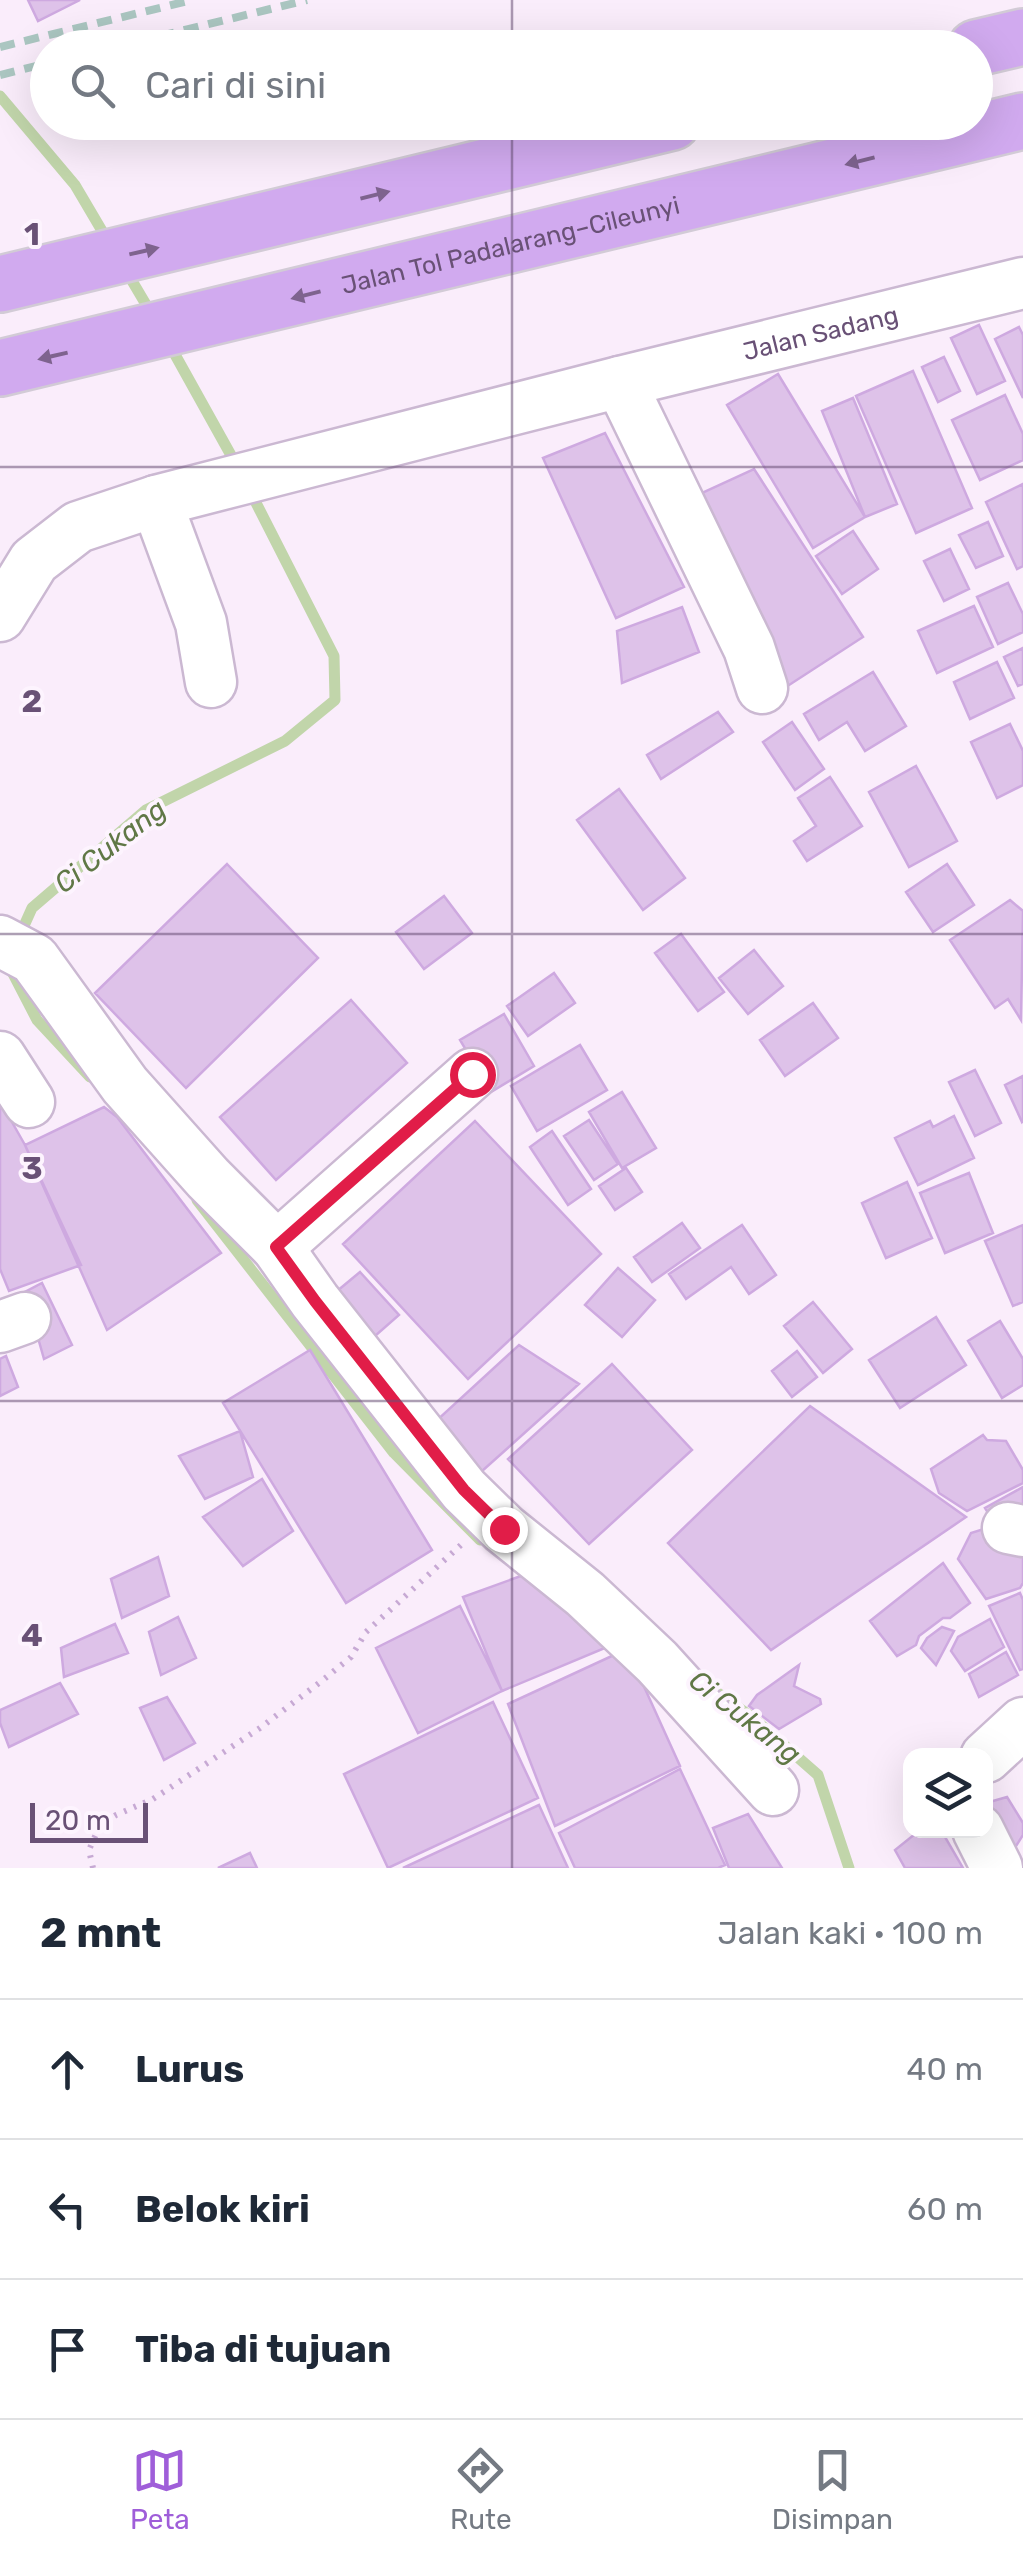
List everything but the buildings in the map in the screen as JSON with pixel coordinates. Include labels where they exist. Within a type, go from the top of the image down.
[{"type":"highway","points":[[993,44],[1023,37]]},
{"type":"highway","name":"Jalan Tol Padalarang–Cileunyi","points":[[993,129],[1023,122]]},
{"type":"highway","points":[[0,284],[598,140]]},
{"type":"highway","name":"Jalan Tol Padalarang–Cileunyi","points":[[0,368],[949,140]]},
{"type":"street","name":"Jalan Sadang","points":[[0,616],[34,561],[78,527],[156,501],[1023,284]]},
{"type":"street","points":[[620,382],[749,648],[762,688]]},
{"type":"street","points":[[156,501],[201,623],[210,682]]},
{"type":"street","points":[[17,950],[125,1085],[276,1247],[464,1490],[657,1662],[773,1790]]},
{"type":"street","points":[[0,1058],[29,1102]]},
{"type":"street","points":[[276,1247],[472,1074]]},
{"type":"street","points":[[993,1751],[1023,1724]]},
{"type":"street","points":[[982,1838],[997,1868]]},
{"type":"path","points":[[93,1868],[88,1850],[100,1825],[153,1799],[260,1728],[323,1680],[350,1656],[366,1632],[460,1546]]},
{"type":"waterway","name":"Ci Cukang","points":[[0,96],[30,132]]},
{"type":"waterway","name":"Ci Cukang","points":[[37,140],[75,185],[108,241]]},
{"type":"waterway","name":"Ci Cukang","points":[[125,269],[154,318]]},
{"type":"waterway","name":"Ci Cukang","points":[[168,342],[237,466]]},
{"type":"waterway","name":"Ci Cukang","points":[[19,937],[32,908],[146,810],[285,741],[335,700],[334,656],[250,491]]},
{"type":"waterway","name":"Ci Cukang","points":[[8,964],[37,1020],[90,1077]]},
{"type":"waterway","name":"Ci Cukang","points":[[197,1200],[394,1453],[480,1540]]},
{"type":"waterway","name":"Ci Cukang","points":[[708,1686],[753,1718],[818,1775],[849,1868]]},
{"type":"railway","points":[[69,30],[192,0]]},
{"type":"railway","points":[[184,30],[307,0]]},
{"type":"railway","points":[[0,47],[30,40]]},
{"type":"railway","points":[[0,75],[30,68]]},
{"type":"route","points":[[472,1074],[276,1247],[464,1490],[504,1529]]}]
